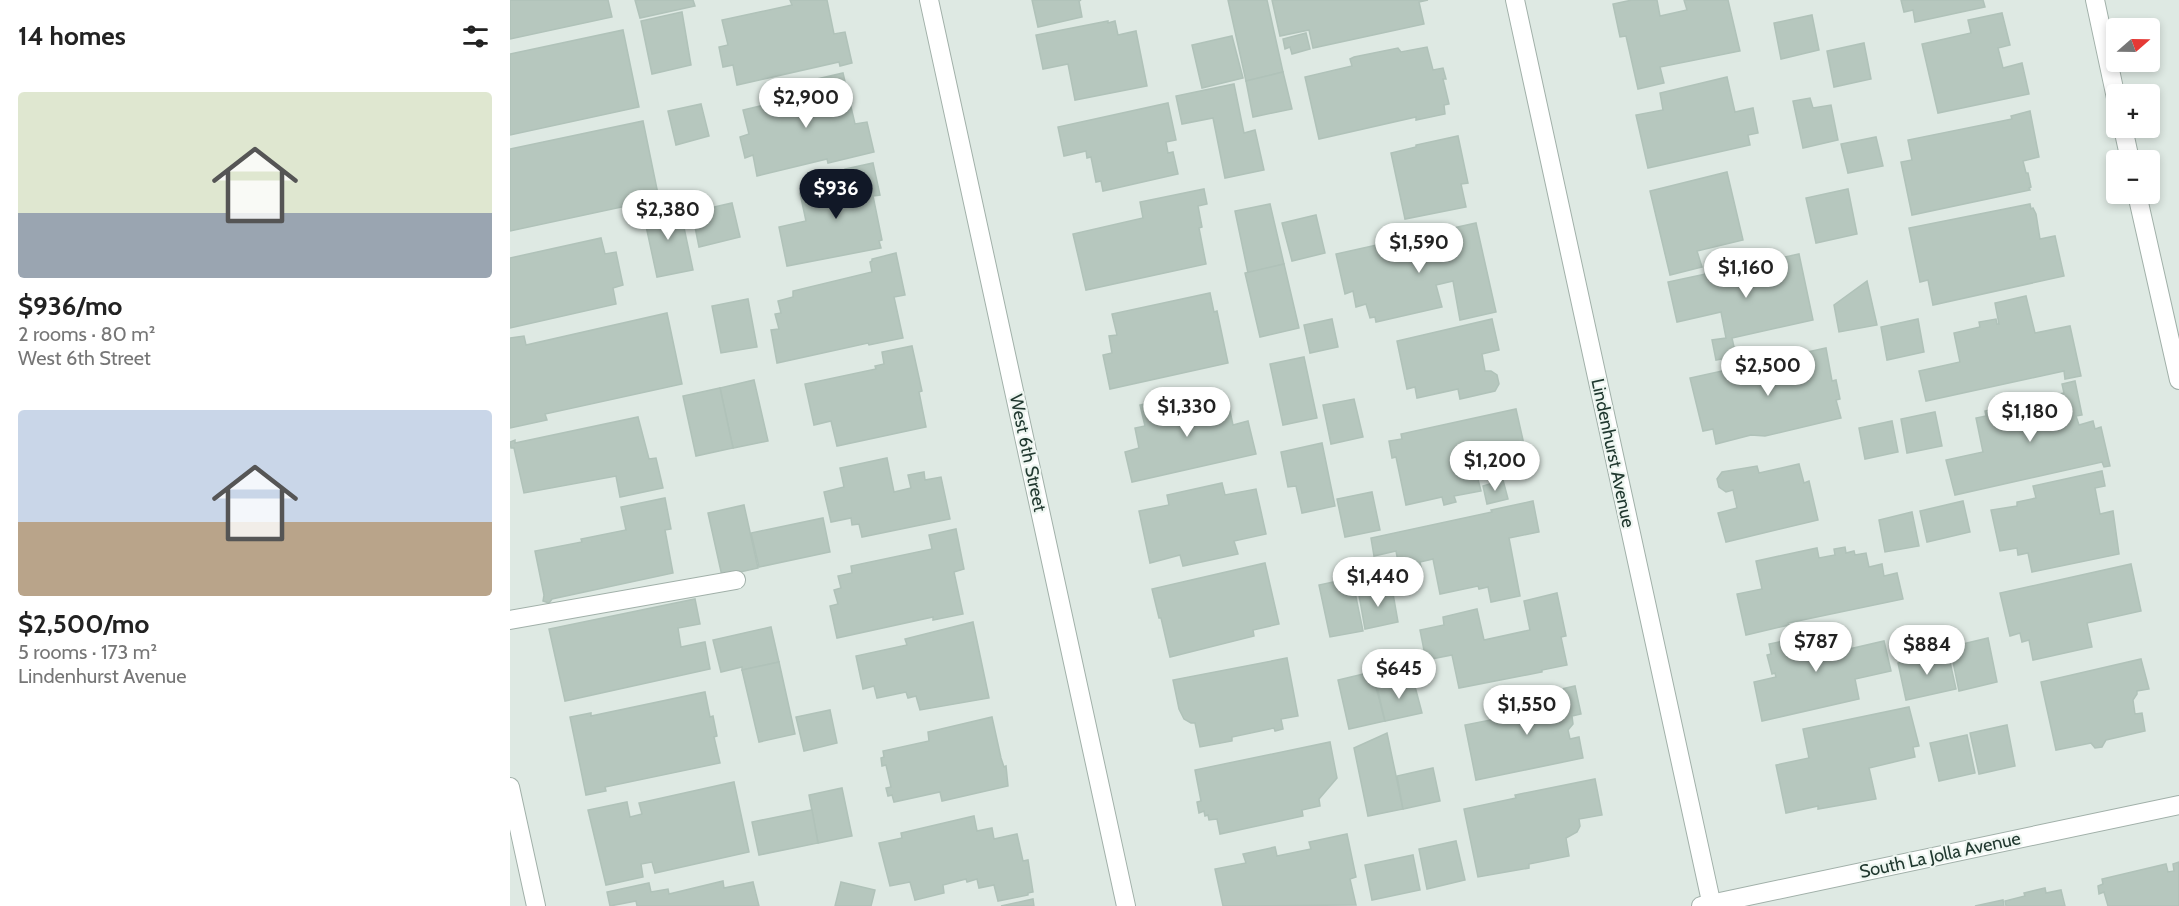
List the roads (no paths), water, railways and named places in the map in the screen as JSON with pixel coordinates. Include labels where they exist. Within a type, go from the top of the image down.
[{"type":"street","name":"West 6th Street","points":[[929,0],[1126,906]]},
{"type":"street","name":"Lindenhurst Avenue","points":[[1515,0],[1708,905]]},
{"type":"street","points":[[2095,0],[2113,84]]},
{"type":"street","points":[[2139,204],[2179,381]]},
{"type":"street","points":[[510,620],[736,580]]},
{"type":"street","points":[[510,787],[536,906]]},
{"type":"street","name":"South La Jolla Avenue","points":[[1708,905],[2179,805]]}]
